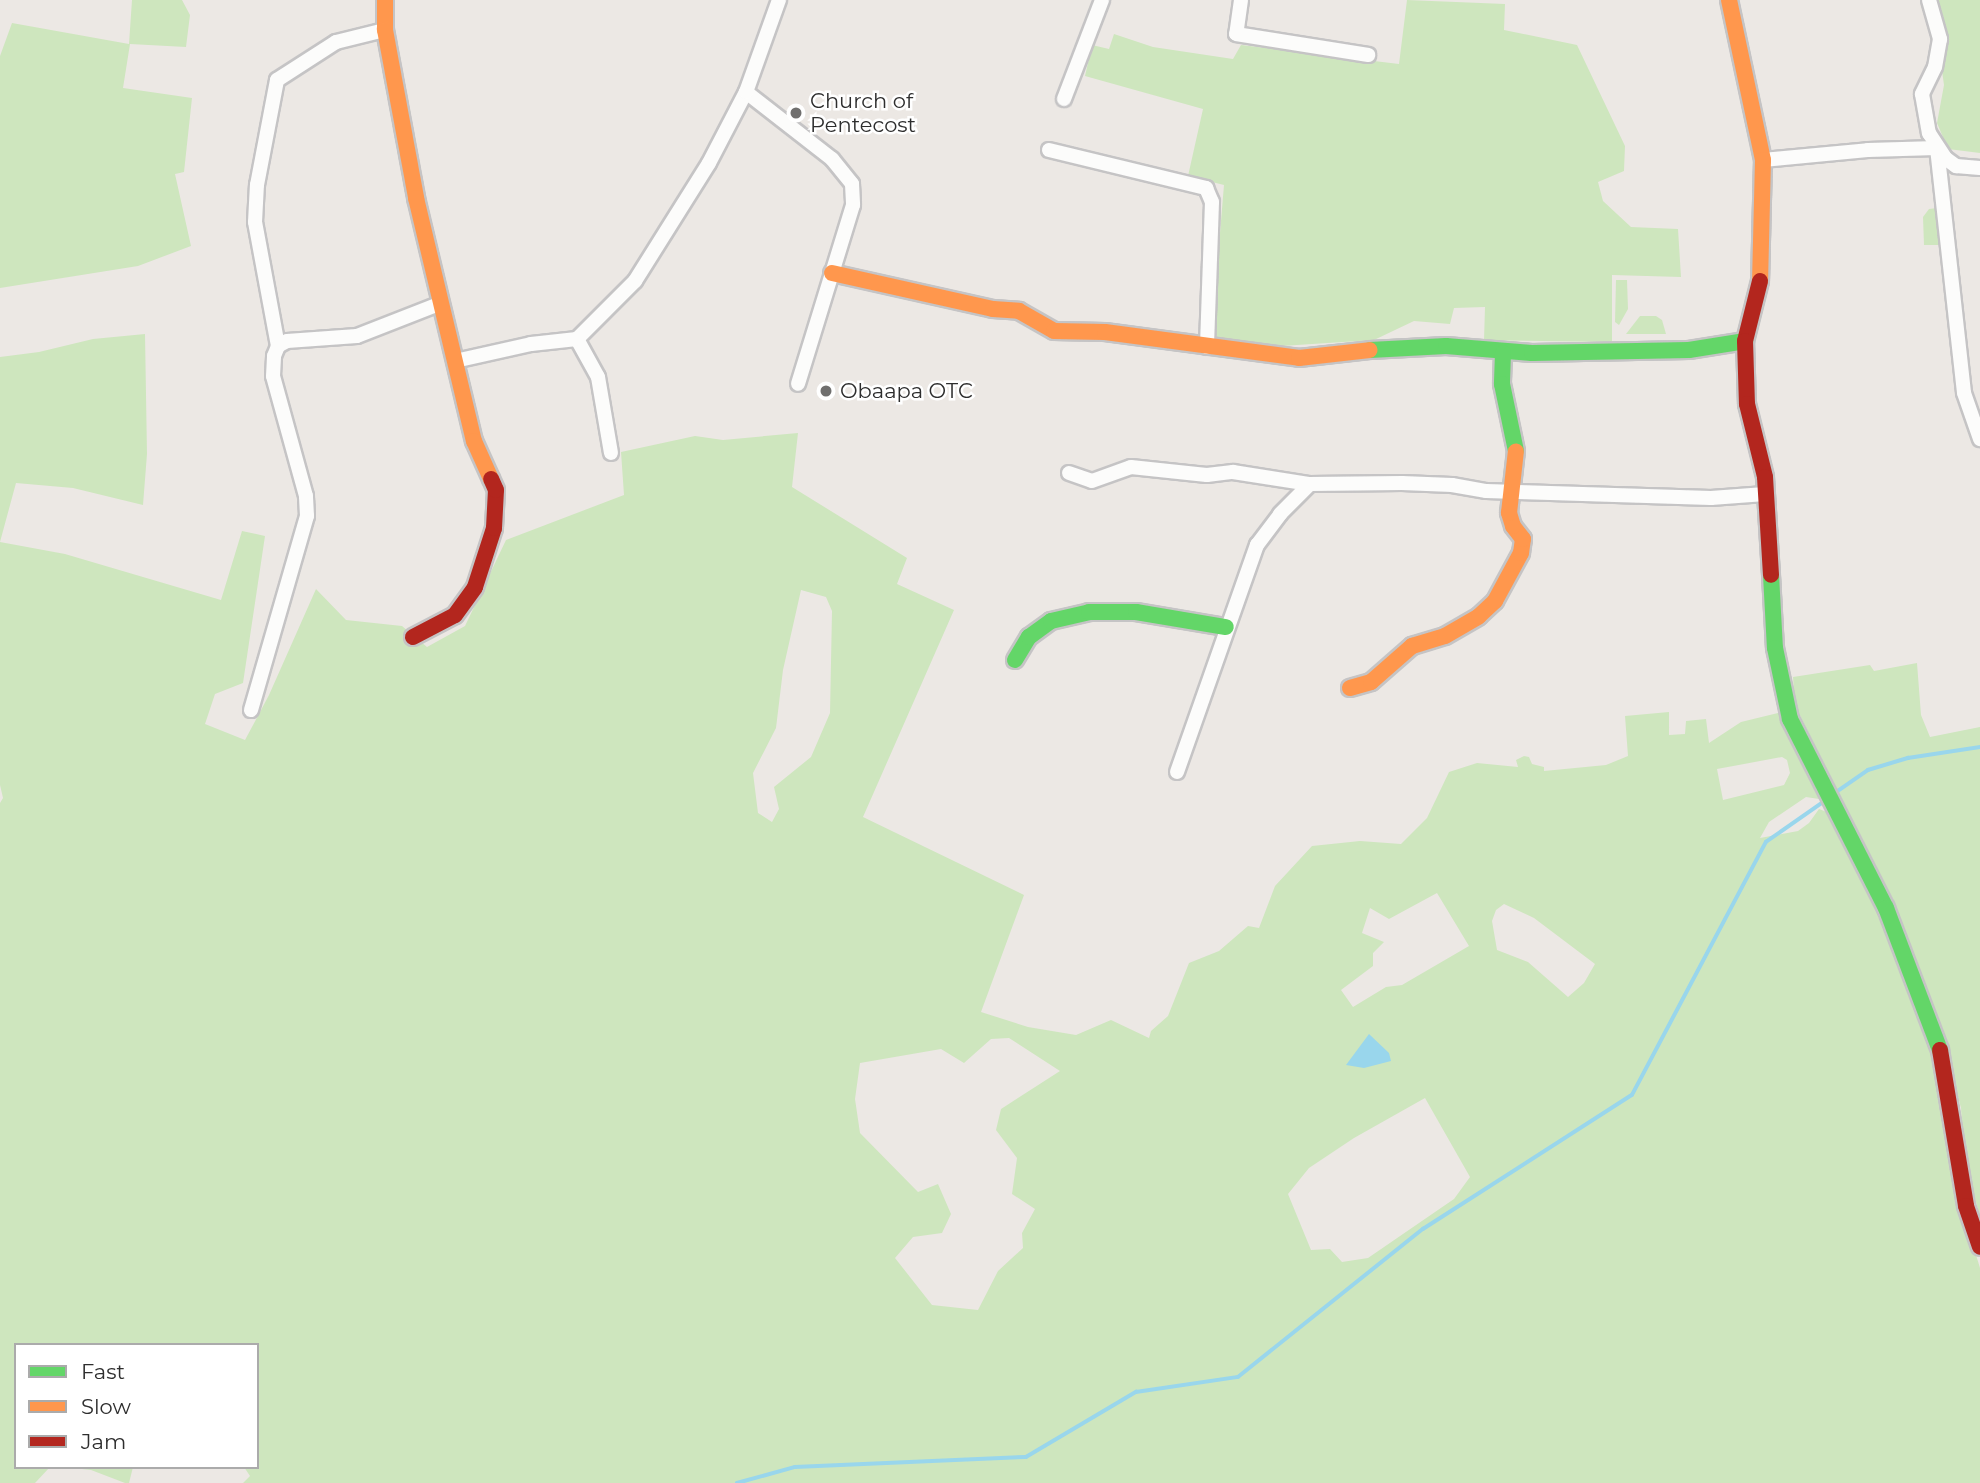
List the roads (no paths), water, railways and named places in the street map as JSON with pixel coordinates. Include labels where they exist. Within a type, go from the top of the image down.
[{"type":"street","points":[[385,0],[385,30],[416,198],[474,441],[496,490],[494,528],[474,587],[455,615],[414,637]]},
{"type":"street","points":[[455,361],[531,344],[577,339],[635,281],[709,163],[747,92],[779,0]]},
{"type":"street","points":[[1064,99],[1102,0]]},
{"type":"street","points":[[1241,0],[1236,34],[1368,55]]},
{"type":"street","points":[[1729,0],[1763,160],[1760,288],[1745,341],[1747,404],[1765,478],[1775,648],[1783,690],[1790,719],[1886,908],[1942,1056],[1966,1206],[1980,1247]]},
{"type":"street","points":[[1928,0],[1940,39],[1935,67],[1922,94],[1929,133],[1937,148],[1956,166],[1980,168]]},
{"type":"street","points":[[251,710],[307,516],[306,496],[273,376],[274,356],[278,346],[255,222],[257,185],[277,80],[336,42],[385,30]]},
{"type":"street","points":[[747,92],[832,159],[852,184],[853,205],[798,384]]},
{"type":"street","points":[[1763,160],[1868,150],[1937,148]]},
{"type":"street","points":[[1937,148],[1965,393],[1980,439]]},
{"type":"street","points":[[1049,150],[1206,188],[1212,202],[1207,347]]},
{"type":"street","points":[[832,272],[993,309],[1019,311],[1054,331],[1105,332],[1298,358],[1319,358],[1387,347],[1447,346],[1503,352],[1689,350],[1745,341]]},
{"type":"street","points":[[278,346],[287,341],[357,336],[441,303]]},
{"type":"street","points":[[577,339],[598,377],[611,453]]},
{"type":"street","points":[[1350,688],[1371,682],[1412,646],[1445,636],[1479,616],[1495,601],[1524,546],[1509,513],[1509,492],[1517,446],[1502,384],[1503,352]]},
{"type":"street","points":[[1069,473],[1093,481],[1131,467],[1207,475],[1233,472],[1310,484],[1439,485],[1509,492],[1711,498],[1765,494]]},
{"type":"street","points":[[1177,772],[1226,627],[1248,575],[1256,545],[1280,514],[1310,484]]},
{"type":"street","points":[[1015,660],[1028,637],[1051,621],[1089,612],[1136,612],[1226,627]]},
{"type":"water","points":[[1369,1034],[1389,1053],[1391,1061],[1364,1068],[1346,1065]]},
{"type":"waterway","points":[[1835,793],[1868,770],[1908,758],[1980,747]]},
{"type":"waterway","points":[[737,1483],[795,1467],[1026,1457],[1136,1392],[1238,1377],[1423,1229],[1632,1095],[1766,842],[1826,800]]},
{"type":"place","name":"Church of Pentecost","points":[[796,113]]},
{"type":"place","name":"Obaapa OTC","points":[[826,391]]}]
